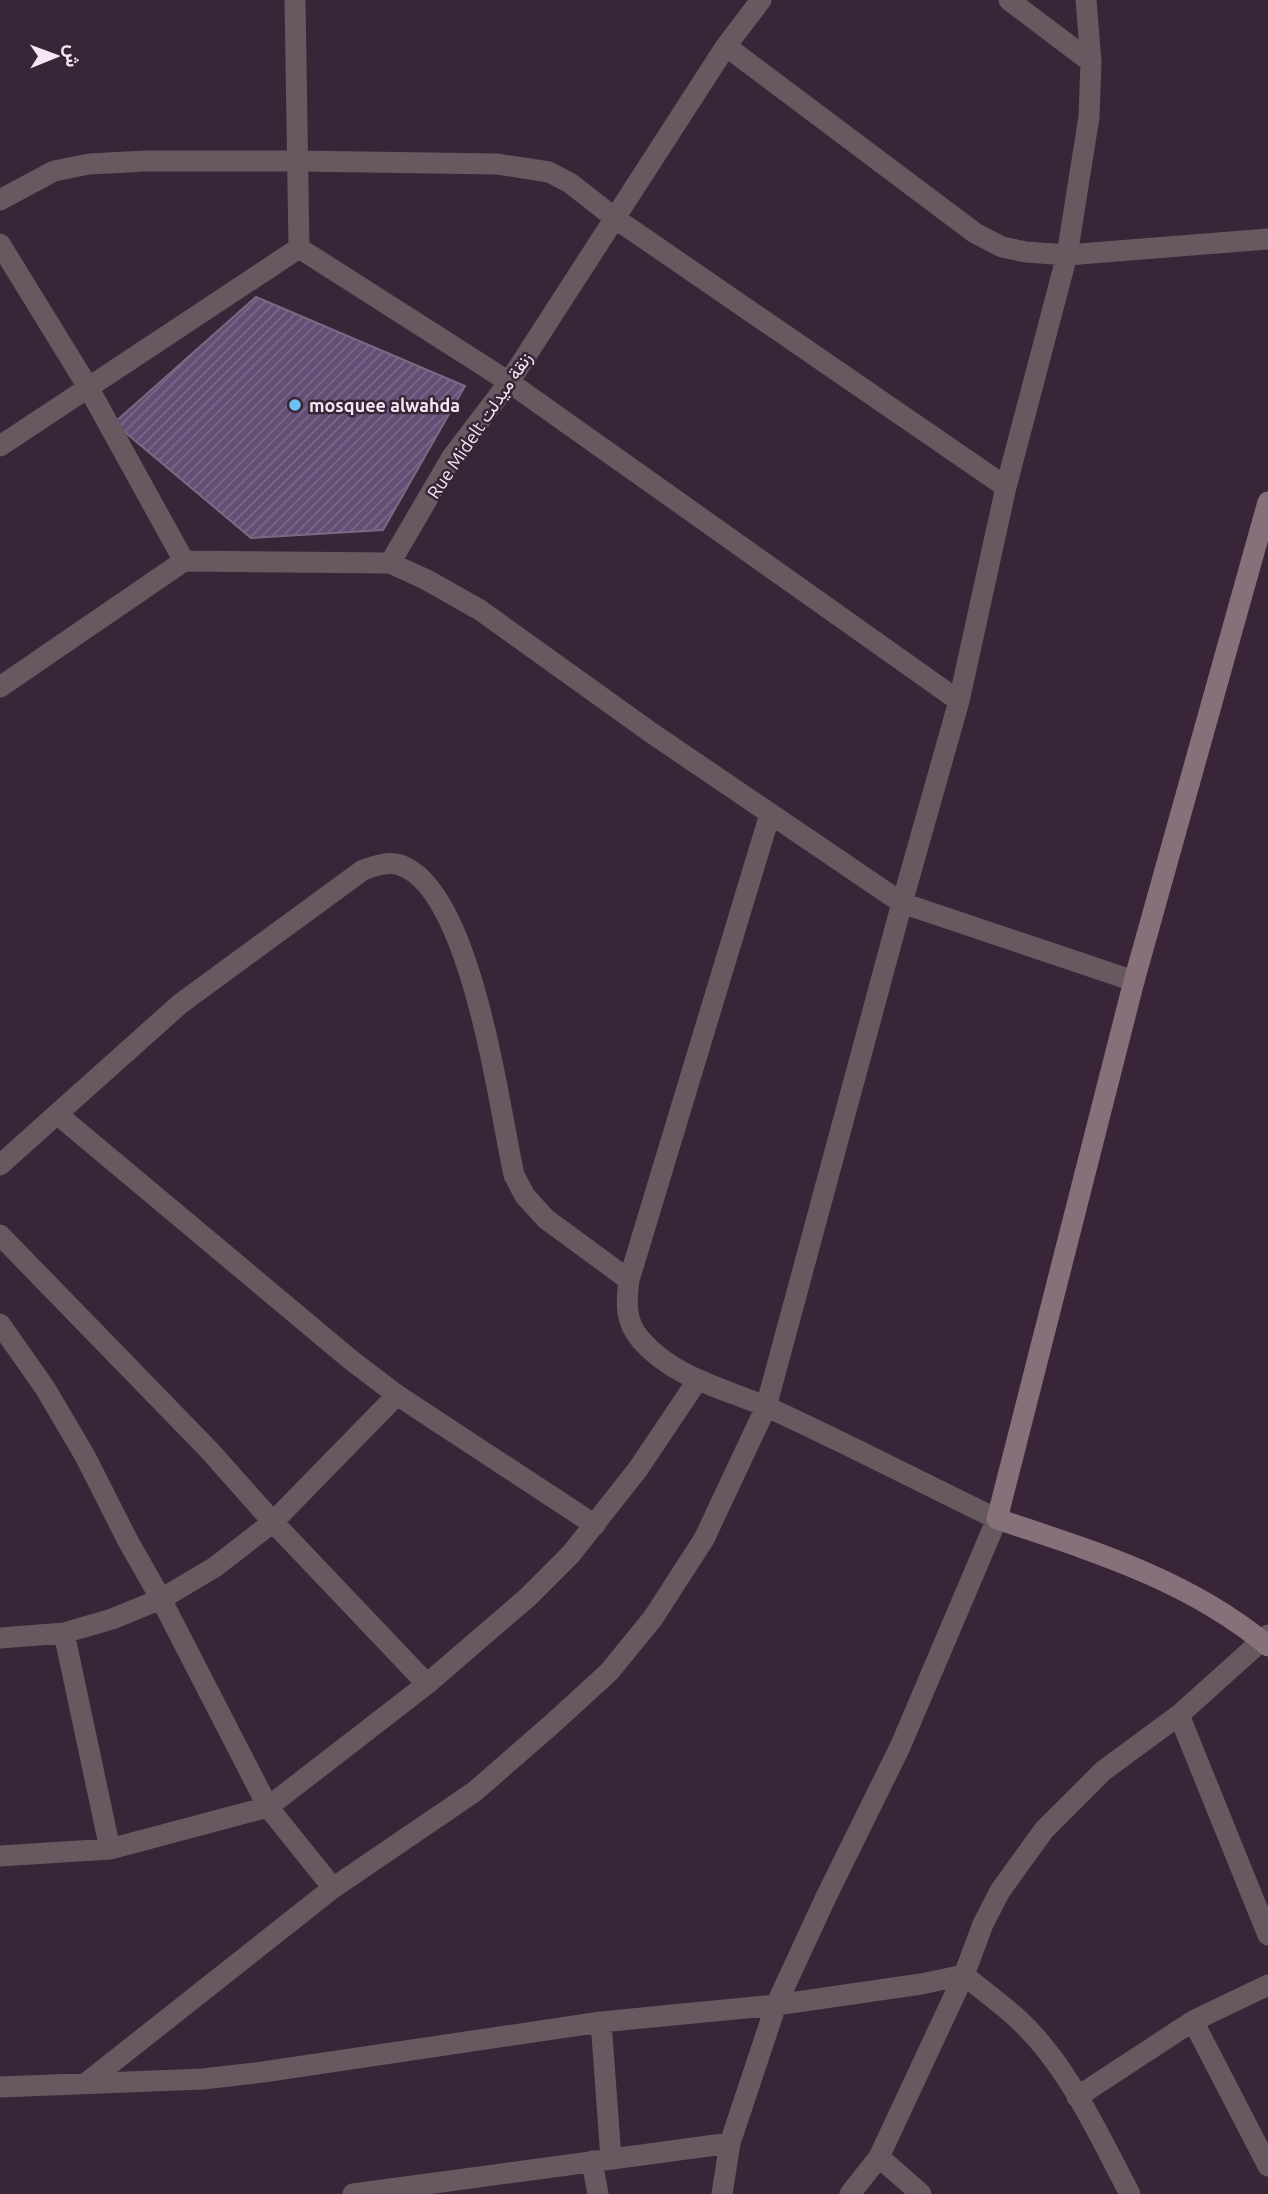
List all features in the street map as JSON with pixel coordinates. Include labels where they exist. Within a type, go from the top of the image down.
[{"type":"street","points":[[295,0],[299,248]]},
{"type":"street","name":"Rue Midelt زنقة ميدلت","points":[[390,563],[452,457],[509,382],[726,46],[761,0]]},
{"type":"street","points":[[1009,0],[1091,62]]},
{"type":"street","points":[[85,2084],[333,1888],[474,1792],[609,1672],[653,1618],[704,1539],[766,1407],[959,701],[1006,488],[1067,255],[1087,129],[1091,62],[1086,0]]},
{"type":"street","points":[[726,46],[975,233],[1002,247],[1067,255],[1268,239]]},
{"type":"street","points":[[0,200],[54,171],[89,164],[145,161],[497,164],[549,172],[570,183],[616,219],[1006,488]]},
{"type":"street","points":[[0,244],[88,387],[184,561]]},
{"type":"street","points":[[299,248],[509,382],[959,701]]},
{"type":"street","points":[[0,446],[299,248]]},
{"type":"street","points":[[722,2194],[730,2143],[776,2005],[900,1747],[997,1519],[1134,981],[1268,502]]},
{"type":"street","points":[[0,687],[184,561],[390,563],[480,610],[653,734],[902,903],[1134,981]]},
{"type":"street","points":[[770,814],[629,1280],[626,1306],[628,1321],[640,1339],[660,1358],[696,1381],[766,1407],[997,1519],[1108,1556],[1191,1593],[1266,1641],[1180,1715],[1103,1771],[1044,1830],[1000,1891],[879,2157],[850,2194]]},
{"type":"street","points":[[0,1165],[180,1004],[363,870],[382,864],[399,865],[416,874],[428,885],[444,909],[467,964],[489,1045],[514,1175],[525,1196],[546,1219],[629,1280]]},
{"type":"street","points":[[57,1114],[341,1352],[397,1395],[595,1525]]},
{"type":"street","points":[[0,1235],[209,1450],[273,1522],[427,1684]]},
{"type":"street","points":[[0,1324],[45,1388],[85,1456],[128,1541],[162,1599],[268,1807],[333,1888]]},
{"type":"street","points":[[0,1856],[110,1849],[268,1807],[427,1684],[528,1597],[571,1554],[595,1525],[638,1469],[696,1381]]},
{"type":"street","points":[[0,1638],[64,1633],[112,1619],[162,1599],[215,1567],[273,1522],[397,1395]]},
{"type":"street","points":[[64,1633],[110,1849]]},
{"type":"street","points":[[1180,1715],[1268,1935]]},
{"type":"street","points":[[0,2087],[203,2078],[263,2072],[601,2022],[776,2005],[921,1984],[964,1975]]},
{"type":"street","points":[[964,1975],[1020,2021],[1055,2062],[1077,2096],[1130,2194]]},
{"type":"street","points":[[1077,2096],[1193,2021],[1268,1985]]},
{"type":"street","points":[[1193,2021],[1268,2166]]},
{"type":"street","points":[[598,2194],[602,2159],[601,2022]]},
{"type":"street","points":[[353,2194],[730,2143]]},
{"type":"street","points":[[879,2157],[921,2194]]},
{"type":"building","name":"mosquee alwahda","points":[[256,297],[465,386],[383,530],[251,538],[114,423]]},
{"type":"place","name":"mosquee alwahda","points":[[295,405]]}]
